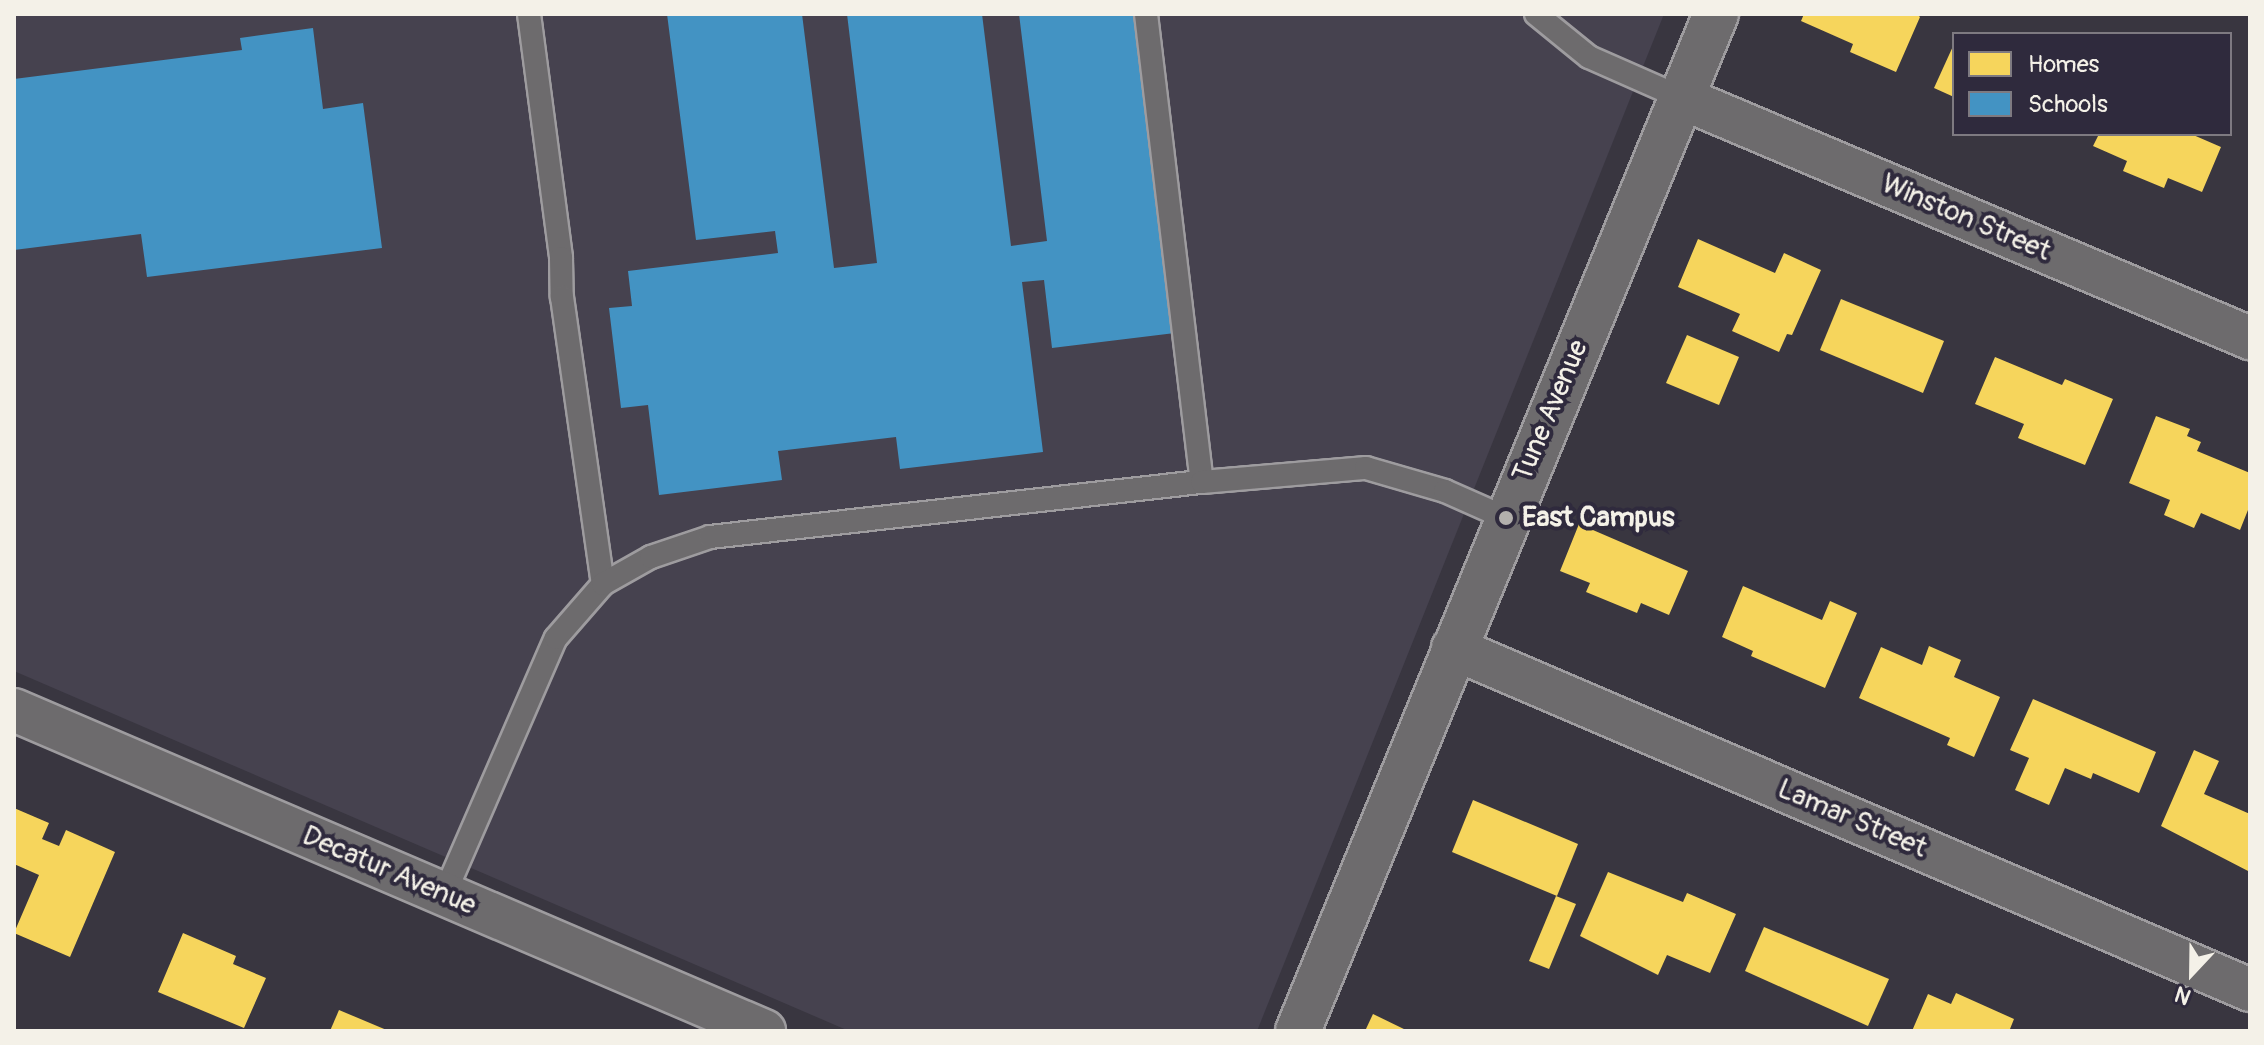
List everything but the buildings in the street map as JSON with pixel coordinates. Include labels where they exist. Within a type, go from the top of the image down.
[{"type":"street","name":"Tune Avenue","points":[[1298,1031],[1506,518],[1716,14]]},
{"type":"street","name":"Winston Street","points":[[1682,98],[2250,338]]},
{"type":"street","name":"Lamar Street","points":[[1453,648],[2250,990]]},
{"type":"street","name":"Decatur Avenue","points":[[14,710],[764,1031]]},
{"type":"lane","points":[[529,14],[561,258],[562,297],[603,584]]},
{"type":"lane","points":[[1146,14],[1202,482]]},
{"type":"lane","points":[[1536,14],[1589,57],[1682,98]]},
{"type":"lane","points":[[444,895],[556,638],[603,584],[651,557],[710,537],[1202,482],[1366,468],[1445,491],[1506,518]]},
{"type":"shaded area","points":[[14,14],[1664,14],[1257,1031],[849,1031],[14,671]]},
{"type":"place","name":"East Campus","points":[[1506,518]]}]
